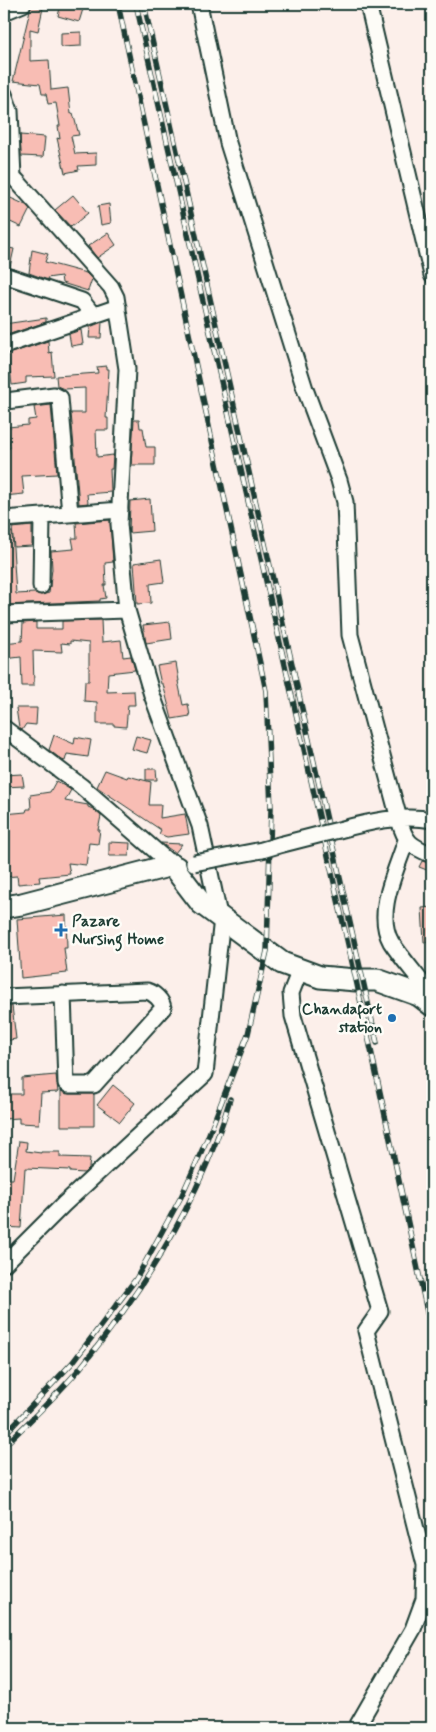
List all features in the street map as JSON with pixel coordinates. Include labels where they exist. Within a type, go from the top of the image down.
[{"type":"main road","points":[[4,906],[22,904],[172,865],[201,903],[282,963],[320,977],[377,980],[428,995]]},
{"type":"street","points":[[4,12],[23,4]]},
{"type":"street","points":[[199,4],[228,143],[305,389],[339,480],[345,502],[350,635],[399,819],[406,840],[414,847],[432,855]]},
{"type":"street","points":[[368,4],[432,275]]},
{"type":"street","points":[[4,94],[10,111],[8,176],[111,287],[116,297],[127,369],[119,524],[127,610],[152,695],[200,826],[220,916],[205,1074],[64,1204],[4,1264]]},
{"type":"street","points":[[4,275],[82,300],[93,315]]},
{"type":"street","points":[[4,346],[118,307]]},
{"type":"street","points":[[6,401],[54,395],[60,398],[70,514]]},
{"type":"street","points":[[4,519],[120,510]]},
{"type":"street","points":[[41,586],[42,516]]},
{"type":"street","points":[[4,614],[127,610]]},
{"type":"street","points":[[6,733],[81,786],[172,865],[194,863],[262,850],[364,823],[417,817],[432,820]]},
{"type":"street","points":[[406,840],[385,903],[384,917],[391,941],[428,995]]},
{"type":"street","points":[[300,970],[291,993],[292,1016],[380,1311],[366,1331],[429,1580],[413,1629],[356,1728]]},
{"type":"street","points":[[4,997],[63,994],[149,992],[161,1002],[163,1008],[96,1083],[91,1086],[69,1085],[66,1083],[63,994]]},
{"type":"building","points":[[61,4],[83,9],[79,22],[58,16]]},
{"type":"building","points":[[32,6],[43,8],[38,31],[30,29],[30,61],[49,60],[51,90],[68,88],[71,114],[73,113],[79,135],[71,136],[75,154],[96,153],[96,165],[78,166],[79,170],[65,173],[57,138],[60,139],[58,126],[60,126],[56,103],[48,104],[46,94],[42,94],[40,84],[13,81]]},
{"type":"building","points":[[81,32],[81,46],[61,47],[61,33]]},
{"type":"building","points":[[20,135],[45,137],[43,157],[21,156]]},
{"type":"building","points":[[4,195],[26,205],[30,209],[21,227],[4,219]]},
{"type":"building","points":[[73,195],[88,213],[71,227],[55,210]]},
{"type":"building","points":[[109,204],[111,223],[101,225],[98,206]]},
{"type":"building","points":[[108,233],[116,245],[97,258],[88,246]]},
{"type":"building","points":[[4,247],[14,249],[10,267],[4,266]]},
{"type":"building","points":[[32,250],[48,254],[45,262],[86,273],[92,279],[88,291],[62,283],[61,276],[47,278],[48,280],[29,273]]},
{"type":"building","points":[[46,318],[46,322],[4,336],[4,324]]},
{"type":"building","points":[[102,322],[101,338],[89,338],[90,327]]},
{"type":"building","points":[[81,330],[83,344],[71,346],[69,334]]},
{"type":"building","points":[[48,341],[49,353],[52,352],[54,376],[26,377],[26,383],[12,385],[8,354]]},
{"type":"building","points":[[107,366],[107,369],[109,369],[106,418],[108,418],[108,430],[96,430],[97,457],[113,455],[112,469],[110,469],[111,492],[87,494],[88,503],[79,504],[71,413],[85,413],[85,388],[64,389],[57,386],[56,376],[98,373],[97,367]]},
{"type":"building","points":[[51,405],[57,474],[22,476],[24,494],[4,496],[4,449],[10,448],[8,427],[28,425],[28,420],[36,419],[34,407]]},
{"type":"building","points":[[134,420],[139,420],[140,428],[143,428],[146,447],[155,447],[155,465],[131,465]]},
{"type":"building","points":[[150,499],[152,531],[129,533],[130,501]]},
{"type":"building","points":[[110,520],[113,562],[105,563],[106,585],[104,585],[106,598],[100,599],[100,601],[4,605],[4,532],[12,532],[16,594],[35,593],[41,595],[49,593],[52,569],[51,551],[74,549],[72,538],[77,538],[76,523]]},
{"type":"building","points":[[32,526],[32,546],[14,547],[12,528]]},
{"type":"building","points":[[161,559],[164,582],[150,584],[151,603],[137,604],[134,563]]},
{"type":"building","points":[[101,620],[102,642],[121,640],[123,657],[131,656],[135,670],[108,673],[107,692],[134,691],[135,705],[128,705],[126,727],[114,726],[114,724],[97,724],[97,702],[84,701],[85,681],[89,681],[89,643],[70,641],[70,644],[61,643],[62,652],[33,651],[34,686],[22,686],[21,657],[4,659],[4,643],[22,641],[23,623],[36,622],[36,629],[62,629],[62,621]]},
{"type":"building","points":[[170,622],[172,639],[146,643],[143,625]]},
{"type":"building","points":[[176,663],[183,705],[188,704],[190,716],[172,719],[157,666]]},
{"type":"building","points":[[16,708],[37,708],[36,725],[26,724],[22,730],[19,728]]},
{"type":"building","points":[[54,735],[74,744],[75,737],[91,740],[88,757],[67,754],[65,761],[62,760],[49,750]]},
{"type":"building","points":[[136,736],[151,740],[147,753],[132,749]]},
{"type":"building","points":[[146,769],[156,769],[157,780],[146,780]]},
{"type":"building","points":[[105,770],[127,778],[128,776],[151,782],[149,805],[161,805],[160,818],[185,814],[189,834],[167,837],[159,834],[161,830],[97,787]]},
{"type":"building","points":[[22,774],[24,786],[4,787],[4,775]]},
{"type":"building","points":[[56,781],[71,790],[65,801],[88,805],[88,807],[101,816],[98,844],[89,843],[86,865],[68,863],[70,874],[39,877],[40,882],[18,884],[17,876],[4,877],[4,814],[26,812],[27,809],[31,809],[30,795],[50,792]]},
{"type":"building","points":[[109,842],[130,843],[129,856],[109,856]]},
{"type":"building","points":[[161,843],[182,844],[175,853]]},
{"type":"building","points":[[422,861],[432,864],[432,872],[419,867]]},
{"type":"building","points":[[432,907],[432,942],[424,942],[422,908]]},
{"type":"building","points":[[66,915],[67,948],[64,948],[67,973],[21,978],[17,919]]},
{"type":"building","points":[[4,1006],[12,1006],[16,1039],[4,1041]]},
{"type":"building","points":[[56,1075],[58,1092],[41,1093],[39,1124],[19,1123],[19,1118],[4,1119],[4,1094],[22,1094],[22,1078]]},
{"type":"building","points":[[113,1085],[135,1103],[120,1122],[97,1105]]},
{"type":"building","points":[[61,1091],[69,1094],[94,1094],[94,1126],[61,1126]]},
{"type":"building","points":[[19,1141],[27,1142],[26,1151],[41,1153],[60,1152],[60,1157],[90,1158],[89,1168],[84,1173],[70,1172],[70,1170],[25,1168],[21,1228],[4,1227],[7,1179],[13,1179]]},
{"type":"railway","points":[[4,1435],[73,1362],[136,1279],[181,1197],[207,1139],[248,1034],[267,951],[271,808],[266,691],[118,4]]},
{"type":"railway","points":[[136,4],[356,980],[432,1335]]},
{"type":"railway","points":[[144,4],[377,1043]]},
{"type":"railway","points":[[4,1446],[54,1397],[81,1367],[105,1337],[149,1273],[169,1240],[204,1171],[230,1099]]},
{"type":"place","name":"Pazare Nursing Home","points":[[61,930]]},
{"type":"place","name":"Chandafort station","points":[[392,1018]]}]
